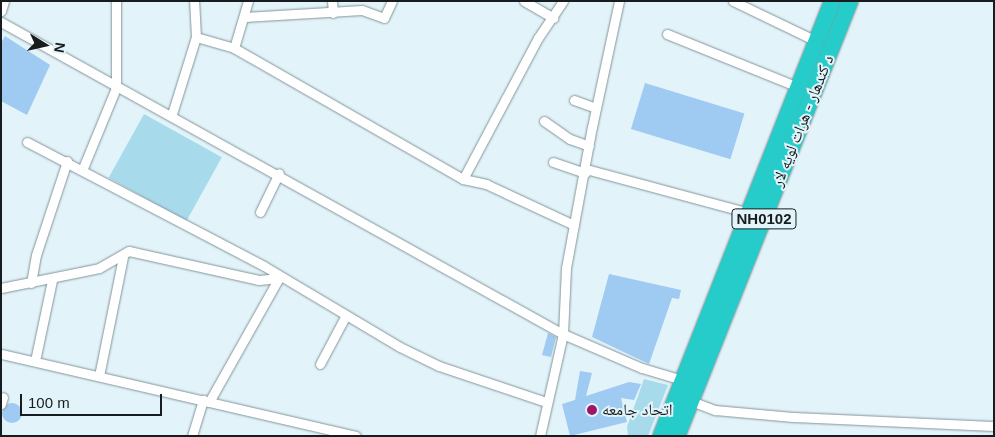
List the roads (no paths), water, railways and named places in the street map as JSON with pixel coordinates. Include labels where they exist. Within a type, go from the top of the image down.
[{"type":"highway","name":"د کندهار - هرات لويه لار","points":[[677,436],[691,401],[690,382],[749,213],[832,1]]},
{"type":"highway","name":"د کندهار - هرات لويه لار","points":[[660,436],[690,382],[850,1]]},
{"type":"street","points":[[1,11],[4,1]]},
{"type":"street","points":[[83,168],[116,88],[116,1]]},
{"type":"street","points":[[172,114],[196,37],[194,1]]},
{"type":"street","points":[[234,48],[246,17],[248,1]]},
{"type":"street","points":[[332,1],[333,13]]},
{"type":"street","points":[[246,17],[362,10],[384,18],[392,1]]},
{"type":"street","points":[[524,1],[553,18]]},
{"type":"street","points":[[463,179],[538,38],[563,1]]},
{"type":"street","points":[[540,436],[546,402],[563,334],[566,268],[586,171],[596,108],[620,1]]},
{"type":"street","points":[[733,1],[816,41]]},
{"type":"street","points":[[1,22],[116,88],[172,114],[279,173],[563,334],[642,368],[690,382]]},
{"type":"street","points":[[667,34],[798,87]]},
{"type":"street","points":[[196,37],[234,48],[463,179],[486,184],[574,225]]},
{"type":"street","points":[[574,100],[596,108]]},
{"type":"street","points":[[544,120],[570,139],[589,146]]},
{"type":"street","points":[[27,142],[83,168],[264,266],[279,278],[440,366],[546,402]]},
{"type":"street","points":[[31,283],[36,255],[67,161]]},
{"type":"street","points":[[553,162],[749,213]]},
{"type":"street","points":[[260,212],[279,173]]},
{"type":"street","points":[[1,288],[52,280],[109,265],[129,251],[259,280],[279,278]]},
{"type":"street","points":[[99,376],[123,257]]},
{"type":"street","points":[[192,436],[206,401],[279,278]]},
{"type":"street","points":[[35,362],[52,280]]},
{"type":"street","points":[[320,364],[346,315]]},
{"type":"street","points":[[1,354],[356,436]]},
{"type":"street","points":[[691,401],[715,410],[793,417],[994,426]]},
{"type":"place","name":"اتحاد جامعه","points":[[592,410]]}]
